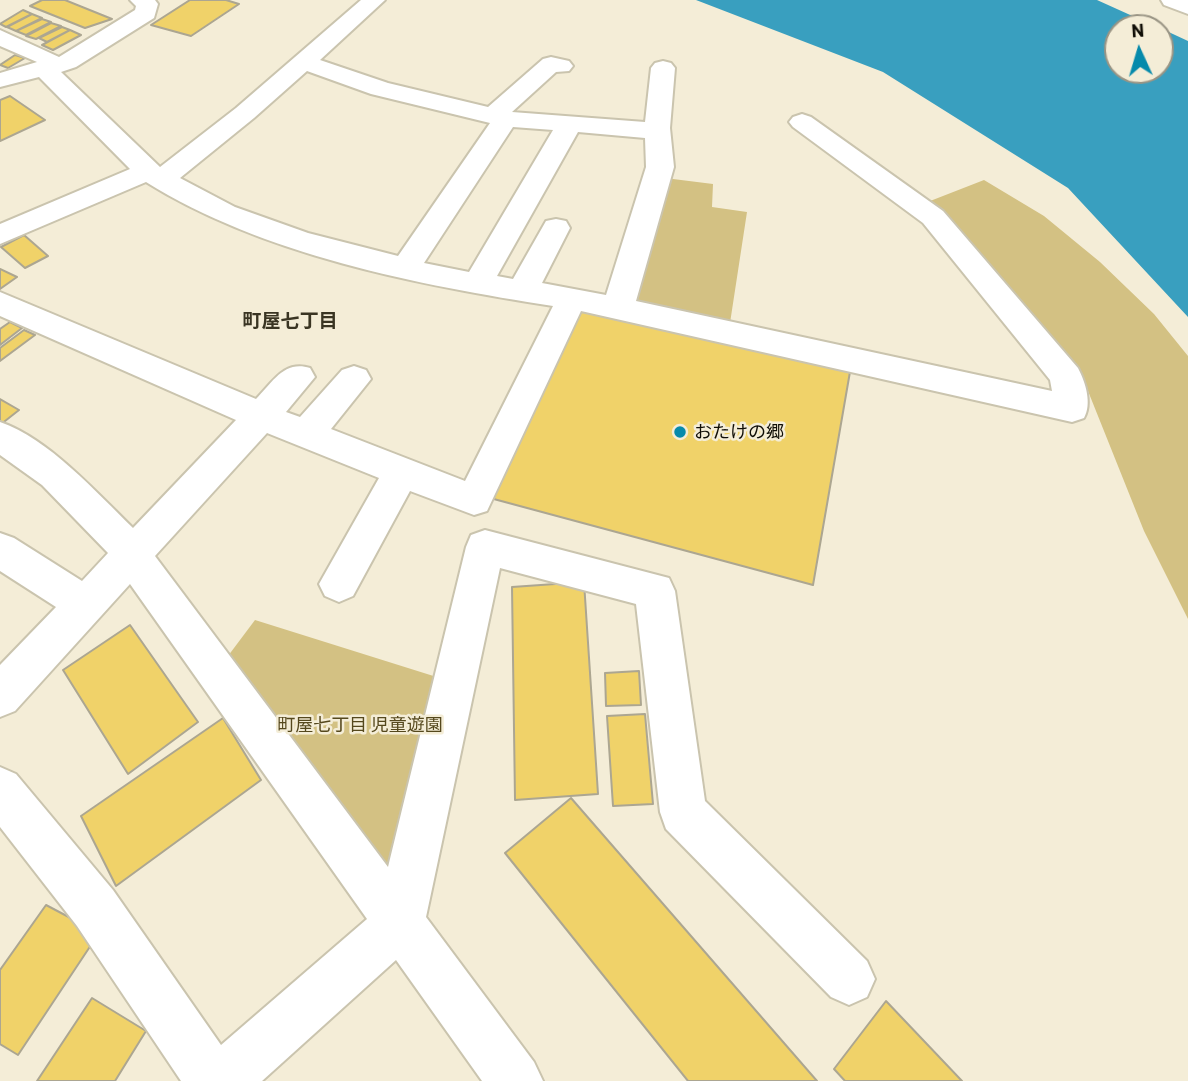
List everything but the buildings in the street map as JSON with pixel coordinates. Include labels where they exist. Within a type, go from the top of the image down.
[{"type":"street","points":[[0,80],[68,62],[83,54],[146,13],[147,4],[141,0]]},
{"type":"street","points":[[0,235],[155,175],[245,113],[374,0]]},
{"type":"street","points":[[1172,0],[1188,7]]},
{"type":"street","points":[[0,37],[49,59],[49,74],[155,175],[225,213],[274,231],[405,268],[477,284],[572,298],[1072,409],[1066,377],[933,217],[802,122]]},
{"type":"street","points":[[303,62],[380,89],[499,118],[569,126],[657,131]]},
{"type":"street","points":[[405,268],[499,118],[551,64],[561,66]]},
{"type":"street","points":[[618,308],[660,167],[657,131],[663,68]]},
{"type":"street","points":[[477,284],[569,126]]},
{"type":"street","points":[[522,291],[556,228]]},
{"type":"street","points":[[572,298],[474,500],[472,512],[475,533],[485,547],[655,591],[683,812],[849,979]]},
{"type":"street","points":[[0,303],[261,416],[474,500]]},
{"type":"street","points":[[0,696],[298,377]]},
{"type":"street","points":[[306,434],[354,379]]},
{"type":"street","points":[[0,436],[55,475],[122,542],[515,1081]]},
{"type":"street","points":[[339,584],[402,472]]},
{"type":"street","points":[[221,1081],[400,923],[485,547]]},
{"type":"street","points":[[0,550],[86,605]]},
{"type":"street","points":[[0,790],[94,908],[213,1081]]},
{"type":"green space","points":[[665,178],[713,184],[712,207],[747,212],[730,323],[632,305]]},
{"type":"green space","points":[[984,180],[1044,216],[1100,262],[1154,314],[1188,356],[1188,619],[1144,531],[1084,381],[1044,340],[925,203]]},
{"type":"green space","name":"町屋七丁目 児童遊園","points":[[255,620],[443,679],[393,892],[228,656]]},
{"type":"water","points":[[696,0],[1097,0],[1128,14],[1104,14],[1104,84],[1174,84],[1174,34],[1188,41],[1188,317],[1068,188],[883,72]]},
{"type":"place","name":"おたけの郷","points":[[680,432]]},
{"type":"district","name":"町屋七丁目","points":[[290,321]]}]
